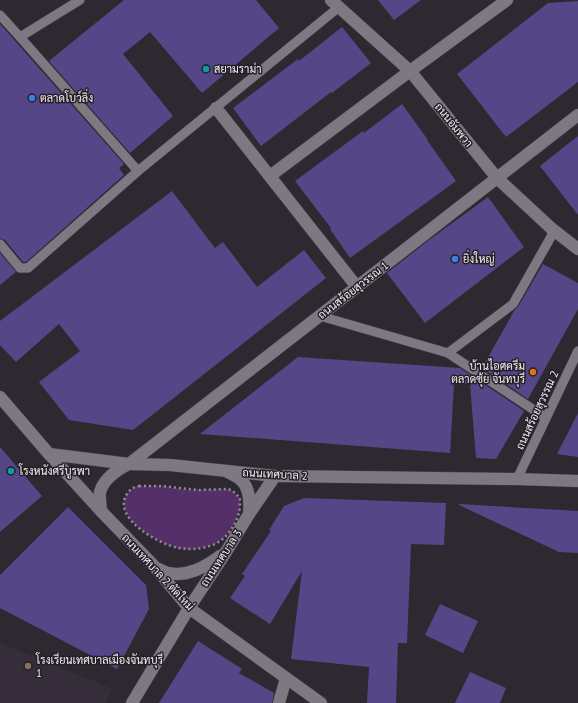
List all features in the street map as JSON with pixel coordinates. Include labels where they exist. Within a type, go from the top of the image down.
[{"type":"street","points":[[270,176],[507,0]]},
{"type":"street","name":"ถนนอัมพวา","points":[[335,3],[410,71],[497,178],[551,228],[578,249]]},
{"type":"street","points":[[216,108],[357,287]]},
{"type":"street","name":"ถนนสร้อยสุวรรณ 1","points":[[101,511],[100,493],[104,483],[110,476],[129,464],[578,115]]},
{"type":"street","points":[[0,397],[49,454]]},
{"type":"street","name":"ถนนเทศบาล 2","points":[[49,454],[129,464],[170,465],[275,476],[578,481]]},
{"type":"street","name":"ถนนเทศบาล 2 ตัดใหม่","points":[[49,454],[154,566],[189,608],[321,703]]},
{"type":"street","points":[[226,471],[240,479],[247,488],[250,505],[249,514]]},
{"type":"street","name":"ถนนเทศบาล 3","points":[[132,703],[189,608],[275,476]]},
{"type":"street","points":[[154,566],[167,573],[186,574],[203,568],[226,552]]},
{"type":"street","points":[[280,703],[286,678]]},
{"type":"lane","points":[[20,37],[80,0]]},
{"type":"lane","points":[[0,244],[20,268],[28,268],[138,171],[216,108],[335,3]]},
{"type":"lane","points":[[0,15],[138,171]]},
{"type":"lane","points":[[448,353],[513,304],[552,235],[551,228]]},
{"type":"lane","points":[[320,316],[448,353],[546,418]]},
{"type":"lane","name":"ถนนสร้อยสุวรรณ 2","points":[[517,479],[578,351]]},
{"type":"path","points":[[161,486],[198,490],[228,489],[233,491],[240,498],[239,512],[228,534],[219,542],[210,546],[197,549],[178,548],[154,539],[141,530],[130,520],[124,510],[124,498],[129,491],[135,487],[161,486]]},
{"type":"shaded area","points":[[139,486],[161,486],[190,490],[228,489],[233,491],[240,498],[239,513],[230,531],[215,544],[203,548],[190,549],[173,547],[141,530],[132,522],[126,513],[124,503],[127,494],[132,488]]},
{"type":"shaded area","name":"โรงเรียนเทศบาลเมืองจันทบุรี 1","points":[[0,643],[113,689],[105,703],[0,703]]},
{"type":"building","points":[[124,0],[256,0],[279,28],[202,93],[150,32],[123,54],[173,116],[130,153],[49,61]]},
{"type":"building","points":[[378,0],[421,0],[394,20]]},
{"type":"building","points":[[578,1],[578,82],[506,137],[457,74],[548,3]]},
{"type":"building","name":"ตลาดโบว์ลิ่ง","points":[[0,24],[124,164],[119,168],[124,175],[26,262],[23,262],[5,240],[0,238]]},
{"type":"building","points":[[342,27],[371,63],[261,146],[233,108],[298,59],[299,61]]},
{"type":"building","points":[[402,104],[456,181],[350,258],[330,229],[331,228],[295,181],[363,131],[364,133]]},
{"type":"building","points":[[578,136],[578,215],[540,166]]},
{"type":"building","points":[[172,191],[215,248],[223,242],[257,287],[304,250],[326,278],[133,430],[69,420],[39,382],[80,351],[59,324],[16,362],[0,345],[0,321]]},
{"type":"building","name":"ยิ่งใหญ่","points":[[488,197],[524,247],[425,323],[387,273]]},
{"type":"building","points":[[0,253],[16,272],[0,285]]},
{"type":"building","points":[[543,264],[578,283],[578,309],[528,399],[482,368],[514,311],[518,307]]},
{"type":"building","points":[[298,357],[460,368],[524,411],[496,459],[476,458],[470,384],[454,384],[450,453],[200,434]]},
{"type":"building","points":[[578,413],[578,457],[557,454]]},
{"type":"building","name":"โรงหนังศรีบูรพา","points":[[0,447],[42,496],[0,532]]},
{"type":"building","points":[[304,498],[446,503],[444,545],[411,544],[407,643],[398,643],[396,703],[367,703],[369,667],[291,659],[302,571],[270,624],[230,598],[245,576],[242,574],[271,531],[269,530],[284,506]]},
{"type":"building","points":[[459,504],[578,511],[578,553],[559,552]]},
{"type":"building","points":[[68,507],[146,585],[149,609],[117,669],[0,608],[0,575]]},
{"type":"building","points":[[440,604],[478,621],[463,653],[425,635]]},
{"type":"building","points":[[198,641],[242,669],[239,673],[274,693],[272,703],[159,703]]},
{"type":"building","points":[[470,672],[506,688],[500,703],[455,703]]},
{"type":"place","name":"สยามราม่า","points":[[206,69]]},
{"type":"place","name":"ตลาดโบว์ลิ่ง","points":[[32,98]]},
{"type":"place","name":"ยิ่งใหญ่","points":[[455,259]]},
{"type":"place","name":"บ้านไอศครีม ตลาดซุ้ย จันทบุรี","points":[[533,372]]},
{"type":"place","name":"โรงหนังศรีบูรพา","points":[[11,471]]},
{"type":"place","name":"โรงเรียนเทศบาลเมืองจันทบุรี 1","points":[[28,666]]}]
